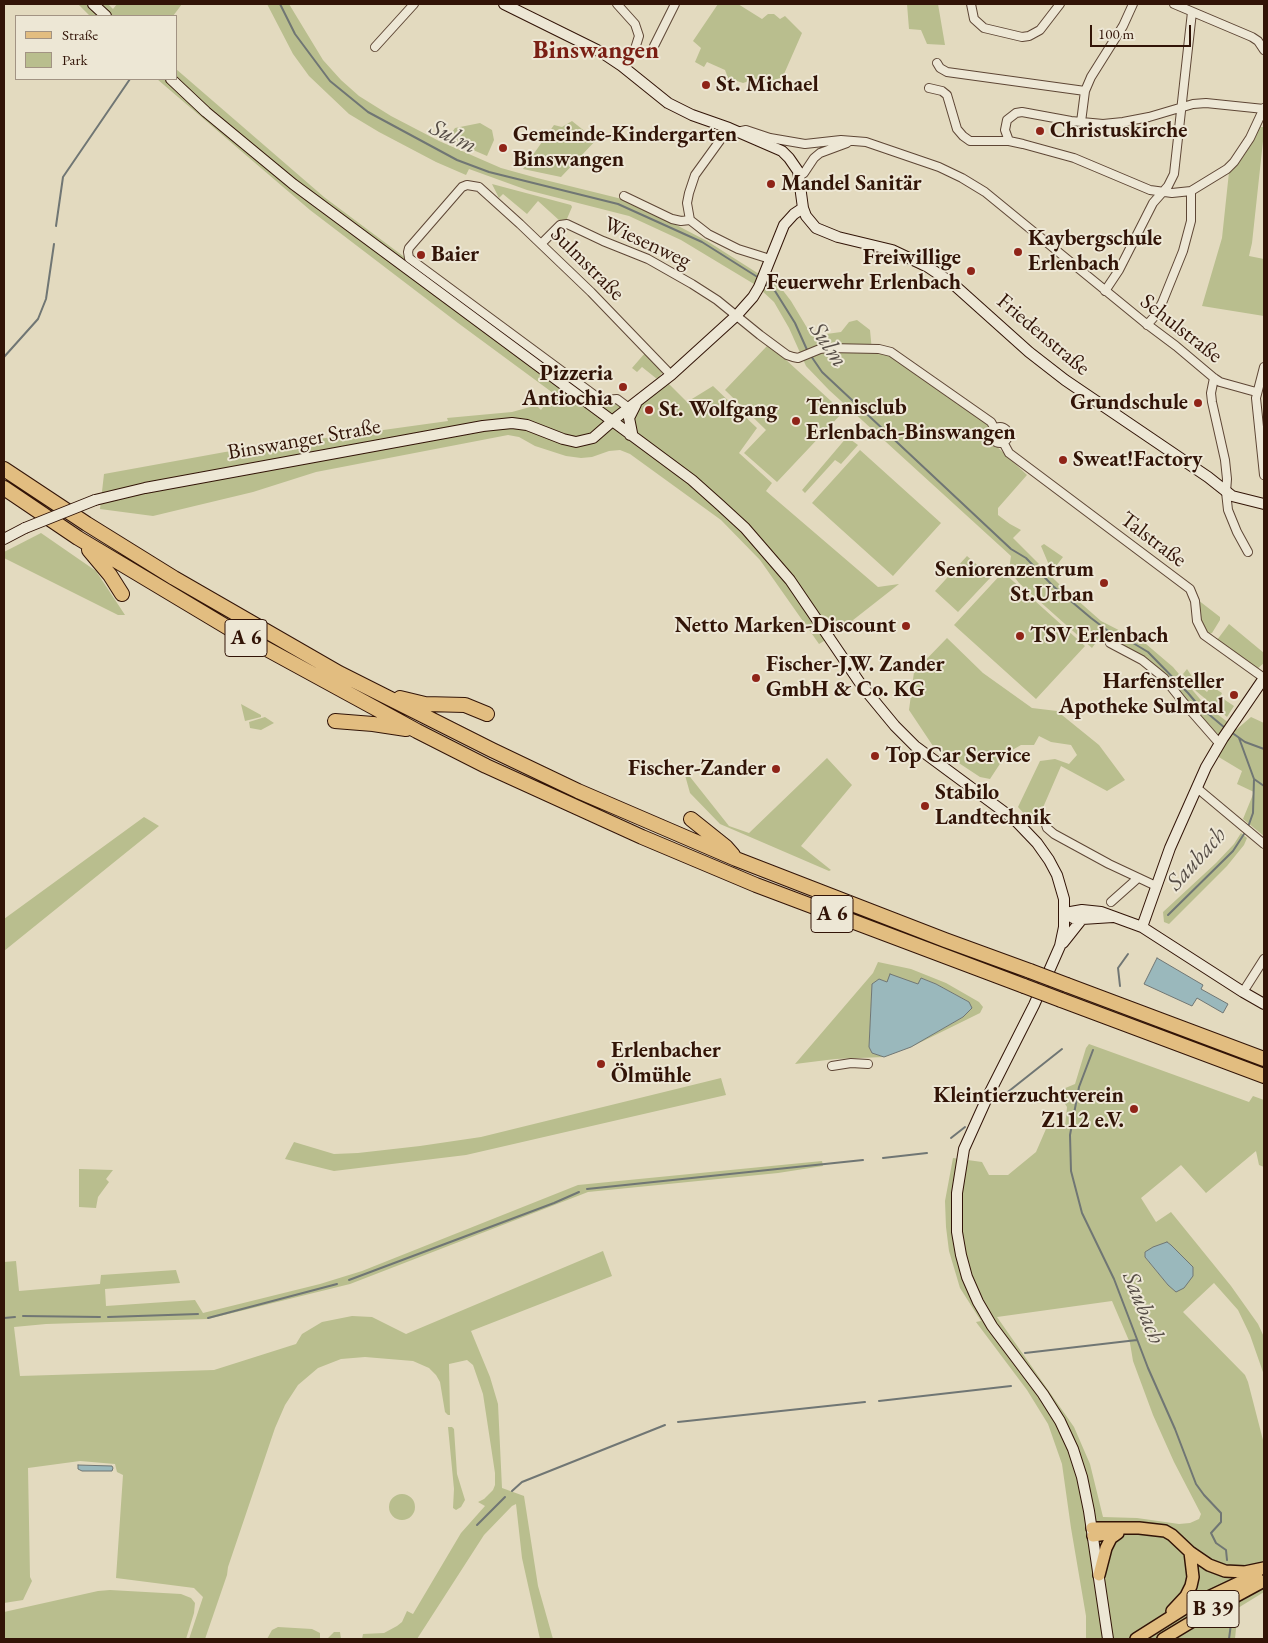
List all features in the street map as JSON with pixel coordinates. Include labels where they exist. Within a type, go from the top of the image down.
[{"type":"highway","name":"A 6","points":[[4,469],[87,524],[174,578],[339,673],[578,791],[736,859],[944,940],[1264,1059]]},
{"type":"highway","name":"A 6","points":[[4,488],[78,538],[230,629],[486,766],[642,837],[756,884],[1264,1076]]},
{"type":"highway","points":[[78,538],[101,562],[122,594]]},
{"type":"highway","points":[[378,692],[425,704],[466,706],[487,714]]},
{"type":"highway","points":[[335,721],[417,730]]},
{"type":"highway","points":[[691,819],[726,846],[736,859]]},
{"type":"main road","points":[[94,4],[105,15]]},
{"type":"main road","points":[[504,4],[585,44],[622,66],[668,103],[692,115],[782,151],[789,158],[800,176],[803,208],[794,214],[784,225],[770,259]]},
{"type":"main road","points":[[172,80],[206,112],[293,184],[611,422],[692,480],[751,534],[790,580],[862,686],[895,726],[915,746],[1016,820],[1037,843],[1049,860],[1063,892],[1065,913],[1060,946],[1034,1005],[968,1140],[959,1171],[956,1218],[961,1254],[967,1277],[978,1302],[992,1326],[1043,1394],[1060,1422],[1073,1449],[1082,1477],[1108,1639]]},
{"type":"main road","name":"Friedenstraße","points":[[803,208],[811,222],[824,232],[892,250],[928,268],[952,283],[1049,368],[1208,476],[1226,492],[1239,499],[1264,504]]},
{"type":"main road","name":"Binswanger Straße","points":[[4,539],[25,528],[95,500],[145,488],[483,426],[512,423],[527,425],[576,442],[594,438],[611,422],[671,375],[737,315],[753,297],[764,277],[770,259]]},
{"type":"main road","points":[[630,435],[632,433],[629,418],[637,401]]},
{"type":"main road","points":[[1142,927],[1170,848],[1197,788],[1221,740],[1264,678]]},
{"type":"main road","points":[[1065,913],[1082,910],[1101,912],[1142,927],[1264,1004]]},
{"type":"main road","points":[[1065,913],[1073,918],[1082,919],[1114,917]]},
{"type":"main road","points":[[1060,946],[1082,919]]},
{"type":"main road","points":[[1092,1532],[1122,1531],[1139,1528],[1165,1531],[1172,1534],[1190,1552],[1210,1566],[1225,1571],[1246,1572],[1264,1570]]},
{"type":"main road","points":[[1099,1575],[1106,1548],[1112,1538],[1122,1531]]},
{"type":"main road","points":[[1162,1622],[1178,1605],[1191,1586],[1193,1577],[1190,1552]]},
{"type":"main road","name":"B 39","points":[[1136,1639],[1162,1622],[1215,1593],[1264,1570]]},
{"type":"main road","name":"B 39","points":[[1163,1639],[1264,1581]]},
{"type":"street","points":[[375,47],[414,4]]},
{"type":"street","points":[[617,4],[635,24],[638,36],[634,52],[622,66]]},
{"type":"street","points":[[654,46],[675,4]]},
{"type":"street","points":[[971,4],[974,19],[984,28],[1022,37],[1029,36],[1040,30],[1060,4]]},
{"type":"street","points":[[1081,122],[1085,91],[1123,26],[1133,4]]},
{"type":"street","points":[[1174,4],[1252,37],[1258,41],[1264,50]]},
{"type":"street","points":[[1106,291],[1119,270],[1153,203],[1168,186],[1174,174],[1192,12]]},
{"type":"street","points":[[937,63],[940,68],[947,72],[1085,91]]},
{"type":"street","points":[[929,88],[942,91],[947,95],[957,129],[966,138],[975,142],[1009,141],[1023,144],[1074,158],[1150,190],[1172,194],[1191,191],[1221,173],[1234,162],[1250,138],[1264,109],[1206,103],[1181,107],[1149,117],[1103,124],[1081,122],[1028,112],[1016,113],[1007,120],[1005,130],[1009,141]]},
{"type":"street","points":[[733,130],[695,175],[687,203],[690,220],[708,234],[738,249],[770,259]]},
{"type":"street","name":"Schulstraße","points":[[733,130],[746,130],[770,138],[805,144],[853,140],[866,142],[939,167],[975,185],[1214,378],[1220,382],[1256,392]]},
{"type":"street","points":[[800,176],[820,153],[853,140]]},
{"type":"street","name":"Sulmstraße","points":[[629,408],[617,399],[604,400],[597,397],[409,258],[408,252],[410,248],[462,187],[467,185],[479,187],[542,243],[641,342],[671,375]]},
{"type":"street","points":[[1147,325],[1162,303],[1183,251],[1191,221],[1191,191]]},
{"type":"street","points":[[624,196],[672,218],[681,221],[690,220]]},
{"type":"street","name":"Wiesenweg","points":[[542,243],[560,225],[567,224],[666,268],[737,315]]},
{"type":"street","name":"Talstraße","points":[[737,315],[787,355],[798,358],[820,349],[879,349],[891,352],[991,422],[996,429],[1002,427],[1008,432],[1008,438],[1003,442],[1009,453],[1190,589],[1195,601],[1197,621],[1204,635],[1264,678]]},
{"type":"street","points":[[1264,367],[1256,392],[1264,475]]},
{"type":"street","points":[[1214,378],[1211,393],[1225,460],[1228,510],[1248,552]]},
{"type":"street","points":[[1110,643],[1142,660],[1164,678],[1184,704],[1221,740]]},
{"type":"street","points":[[1197,788],[1264,844]]},
{"type":"street","points":[[1045,822],[1047,828],[1054,834],[1156,886]]},
{"type":"street","points":[[1111,902],[1138,878]]},
{"type":"street","points":[[1243,992],[1264,959]]},
{"type":"street","points":[[832,1066],[851,1063],[868,1064]]},
{"type":"green space","points":[[78,4],[108,4],[113,9],[117,4],[182,4],[174,15],[89,15]]},
{"type":"green space","points":[[267,4],[289,4],[323,60],[341,80],[359,96],[391,116],[439,141],[501,168],[622,199],[659,216],[707,241],[759,274],[754,284],[681,240],[629,216],[527,190],[469,169],[466,175],[436,162],[379,132],[349,114],[309,76],[293,54]]},
{"type":"green space","points":[[718,4],[738,4],[762,19],[768,14],[774,14],[780,19],[785,16],[802,33],[784,74],[780,78],[771,81],[755,79],[743,83],[728,78],[725,70],[707,62],[704,67],[695,62],[701,48],[693,41]]},
{"type":"green space","points":[[907,4],[938,4],[945,45],[927,44],[921,30],[909,29]]},
{"type":"green space","points":[[178,71],[324,197],[596,400],[614,401],[632,415],[646,399],[667,382],[687,402],[713,386],[757,428],[739,453],[772,483],[766,491],[878,587],[899,584],[834,635],[819,644],[760,560],[721,520],[630,454],[620,450],[609,451],[592,457],[566,456],[535,446],[519,437],[508,435],[316,472],[253,492],[153,516],[100,509],[104,474],[225,452],[448,421],[447,418],[512,412],[530,407],[538,407],[541,410],[553,393],[310,210],[158,80],[178,80]]},
{"type":"green space","points":[[572,121],[587,133],[598,138],[561,177],[523,169],[554,125],[562,127]]},
{"type":"green space","points":[[480,123],[492,130],[494,140],[487,156],[450,140],[455,128]]},
{"type":"green space","points":[[1260,127],[1264,127],[1264,132],[1249,256],[1264,259],[1264,316],[1202,306],[1222,238],[1229,172],[1245,154]]},
{"type":"green space","points":[[492,184],[571,205],[572,207],[566,221],[560,221],[538,201],[527,214],[503,194],[499,198]]},
{"type":"green space","points":[[767,276],[778,284],[791,301],[812,336],[841,332],[849,322],[857,320],[870,330],[872,351],[884,351],[990,422],[990,437],[993,443],[1027,475],[998,508],[998,515],[1021,530],[1013,538],[1058,583],[1101,621],[1146,644],[1173,667],[1205,705],[1237,729],[1251,717],[1264,723],[1264,836],[1243,819],[1254,792],[1237,784],[1242,771],[1217,756],[1226,742],[1134,652],[1102,634],[1092,648],[1019,583],[1009,570],[1011,556],[829,390],[806,366],[789,328],[774,302],[760,289]]},
{"type":"green space","name":"Tennisclub Erlenbach-Binswangen","points":[[767,346],[785,359],[843,412],[777,482],[744,453],[766,430],[725,390]]},
{"type":"green space","points":[[645,353],[663,372],[657,379],[642,367],[637,372],[632,368]]},
{"type":"green space","points":[[847,437],[858,445],[841,464],[835,460],[805,493],[802,490]]},
{"type":"green space","points":[[860,450],[941,523],[893,576],[812,503]]},
{"type":"green space","points":[[41,533],[96,571],[125,615],[118,615],[4,558],[4,552]]},
{"type":"green space","points":[[1044,544],[1063,557],[1053,570],[1041,546]]},
{"type":"green space","points":[[967,556],[991,577],[958,612],[935,591]]},
{"type":"green space","name":"TSV Erlenbach","points":[[1003,572],[1085,646],[1036,699],[954,625]]},
{"type":"green space","points":[[1198,600],[1220,617],[1212,633],[1208,634],[1201,625]]},
{"type":"green space","points":[[1229,624],[1264,653],[1264,663],[1257,669],[1217,640]]},
{"type":"green space","points":[[947,638],[983,673],[1032,708],[1057,711],[1099,745],[1125,780],[1107,791],[1061,766],[1035,826],[1018,807],[1040,761],[1055,759],[1069,764],[1077,755],[1071,745],[1051,742],[1039,736],[1034,745],[1021,745],[1007,753],[990,779],[980,777],[933,746],[909,710],[914,672]]},
{"type":"green space","points":[[1187,669],[1197,684],[1207,692],[1211,686],[1222,693],[1221,695],[1225,700],[1234,706],[1227,717],[1196,691],[1183,674]]},
{"type":"green space","points":[[241,704],[261,715],[261,717],[245,721]]},
{"type":"green space","points":[[265,717],[274,723],[261,730],[250,728],[249,722]]},
{"type":"green space","points":[[827,758],[852,785],[801,846],[831,870],[829,871],[720,824],[690,793],[683,768],[729,826],[749,833]]},
{"type":"green space","points":[[144,817],[159,826],[4,951],[4,919]]},
{"type":"green space","points":[[1241,833],[1247,838],[1244,845],[1227,866],[1169,924],[1164,922],[1163,912],[1216,863],[1234,844]]},
{"type":"green space","points":[[878,962],[911,969],[946,983],[979,1002],[983,1007],[980,1013],[911,1047],[963,1017],[969,1002],[921,978],[919,984],[887,982],[879,979],[872,985],[869,1047],[873,1053],[884,1057],[835,1059],[795,1064],[873,973]]},
{"type":"green space","points":[[1089,1044],[1249,1102],[1253,1096],[1264,1100],[1264,1167],[1259,1165],[1256,1151],[1206,1193],[1181,1165],[1141,1198],[1156,1222],[1171,1212],[1231,1286],[1258,1324],[1264,1337],[1264,1375],[1250,1335],[1238,1310],[1214,1283],[1183,1312],[1245,1375],[1264,1444],[1264,1592],[1238,1608],[1235,1639],[1086,1639],[1086,1616],[1062,1464],[1048,1424],[1027,1390],[976,1322],[981,1321],[960,1288],[949,1251],[945,1201],[953,1158],[982,1162],[989,1175],[1008,1175],[1036,1152],[1049,1122],[1065,1127],[1067,1107],[1062,1099],[1063,1089],[1075,1084],[1086,1048]],"holes":[[[1167,1242],[1193,1267],[1168,1285],[1145,1257],[1145,1252]],[[1112,1301],[1130,1343],[1133,1361],[1153,1415],[1174,1462],[1201,1514],[1199,1519],[1190,1523],[1179,1524],[1137,1518],[1103,1517],[1090,1464],[1074,1427],[997,1317]]]},
{"type":"green space","points":[[721,1078],[726,1095],[466,1155],[334,1171],[285,1159],[294,1142],[334,1154],[420,1146],[481,1137]]},
{"type":"green space","points":[[822,1161],[823,1166],[778,1173],[588,1192],[350,1284],[208,1319],[46,1324],[14,1327],[20,1376],[214,1370],[296,1344],[302,1334],[322,1322],[352,1316],[372,1317],[406,1334],[603,1251],[612,1276],[471,1331],[490,1377],[498,1404],[502,1488],[524,1496],[538,1586],[553,1639],[540,1639],[522,1558],[516,1504],[484,1535],[417,1639],[362,1639],[363,1634],[384,1633],[397,1626],[402,1622],[407,1611],[413,1614],[461,1533],[485,1506],[478,1502],[493,1490],[495,1473],[483,1394],[473,1365],[467,1360],[449,1364],[450,1415],[445,1412],[440,1382],[436,1375],[429,1368],[413,1361],[365,1357],[341,1359],[318,1368],[298,1385],[285,1405],[275,1428],[205,1639],[189,1639],[203,1597],[194,1588],[116,1578],[123,1475],[117,1472],[115,1464],[80,1461],[28,1468],[30,1577],[32,1581],[23,1600],[4,1603],[4,1262],[16,1261],[19,1291],[100,1284],[101,1275],[176,1270],[180,1283],[105,1289],[106,1306],[195,1300],[203,1313],[320,1284],[362,1271],[578,1185]]},
{"type":"green space","points":[[79,1169],[113,1170],[106,1179],[109,1182],[98,1197],[96,1208],[79,1207]]},
{"type":"green space","points":[[448,1427],[454,1429],[457,1474],[465,1500],[461,1507],[456,1510],[453,1508],[454,1489]]},
{"type":"green space","points":[[402,1494],[411,1498],[415,1507],[411,1516],[402,1520],[393,1516],[389,1507],[393,1498]]},
{"type":"green space","points":[[110,1590],[181,1594],[191,1598],[195,1603],[194,1613],[186,1639],[4,1639],[4,1612]]},
{"type":"green space","points":[[278,1627],[312,1629],[320,1633],[320,1639],[267,1639],[272,1630]]},
{"type":"green space","points":[[334,1632],[340,1632],[341,1639],[327,1639]]},
{"type":"water","points":[[1157,958],[1203,985],[1201,989],[1228,1004],[1223,1013],[1197,998],[1192,1006],[1144,984]]},
{"type":"water","points":[[890,974],[918,984],[921,978],[936,984],[969,1002],[972,1008],[963,1017],[911,1047],[884,1057],[872,1053],[869,1047],[872,984],[879,979],[887,982]]},
{"type":"water","points":[[1167,1242],[1193,1267],[1193,1276],[1184,1288],[1176,1292],[1145,1257],[1145,1252]]},
{"type":"water","points":[[78,1465],[112,1466],[113,1468],[112,1471],[82,1471],[78,1469]]},
{"type":"waterway","name":"Sulm","points":[[280,4],[295,34],[330,81],[368,112],[457,160],[489,172],[618,204],[702,242],[759,278]]},
{"type":"waterway","points":[[56,226],[63,177],[129,80]]},
{"type":"waterway","points":[[4,357],[38,319],[46,299],[54,244]]},
{"type":"waterway","name":"Sulm","points":[[764,283],[775,291],[795,323],[808,352]]},
{"type":"waterway","name":"Sulm","points":[[811,356],[822,372],[1011,549],[1026,558],[1053,586],[1112,634],[1148,652],[1199,706],[1225,728]]},
{"type":"waterway","name":"Sulm","points":[[1231,732],[1245,742],[1264,749]]},
{"type":"waterway","name":"Saubach","points":[[1239,738],[1254,779],[1253,813],[1248,827]]},
{"type":"waterway","points":[[1254,779],[1264,786]]},
{"type":"waterway","name":"Saubach","points":[[1168,915],[1233,851],[1246,831]]},
{"type":"waterway","name":"Saubach","points":[[1120,986],[1118,968],[1128,954]]},
{"type":"waterway","points":[[1004,1095],[1062,1049]]},
{"type":"waterway","name":"Saubach","points":[[1093,1050],[1079,1087],[1070,1135],[1071,1171],[1082,1213],[1114,1279],[1196,1484],[1221,1513],[1221,1522],[1211,1533],[1216,1543],[1226,1550],[1227,1560]]},
{"type":"waterway","points":[[951,1138],[965,1127]]},
{"type":"waterway","points":[[883,1158],[927,1153]]},
{"type":"waterway","points":[[587,1189],[863,1160]]},
{"type":"waterway","points":[[349,1280],[579,1192]]},
{"type":"waterway","points":[[208,1318],[337,1284]]},
{"type":"waterway","points":[[108,1317],[198,1314]]},
{"type":"waterway","points":[[23,1316],[100,1317]]},
{"type":"waterway","points":[[4,1318],[15,1317]]},
{"type":"waterway","points":[[1025,1353],[1137,1340]]},
{"type":"waterway","points":[[879,1401],[1011,1386]]},
{"type":"waterway","points":[[678,1422],[865,1402]]},
{"type":"waterway","points":[[512,1491],[522,1482],[665,1425]]},
{"type":"waterway","points":[[477,1525],[505,1497]]},
{"type":"waterway","name":"Saubach","points":[[1229,1639],[1232,1616]]},
{"type":"place","name":"St. Michael","points":[[706,85]]},
{"type":"place","name":"Christuskirche","points":[[1040,131]]},
{"type":"place","name":"Gemeinde-Kindergarten Binswangen","points":[[503,148]]},
{"type":"place","name":"Mandel Sanitär","points":[[771,184]]},
{"type":"place","name":"Kaybergschule Erlenbach","points":[[1018,252]]},
{"type":"place","name":"Baier","points":[[421,255]]},
{"type":"place","name":"Freiwillige Feuerwehr Erlenbach","points":[[971,271]]},
{"type":"place","name":"Pizzeria Antiochia","points":[[623,387]]},
{"type":"place","name":"Grundschule","points":[[1198,403]]},
{"type":"place","name":"St. Wolfgang","points":[[649,410]]},
{"type":"place","name":"Tennisclub Erlenbach-Binswangen","points":[[796,421]]},
{"type":"place","name":"Sweat!Factory","points":[[1063,460]]},
{"type":"place","name":"Seniorenzentrum St.Urban","points":[[1104,583]]},
{"type":"place","name":"Netto Marken-Discount","points":[[906,626]]},
{"type":"place","name":"TSV Erlenbach","points":[[1020,636]]},
{"type":"place","name":"Fischer-J.W. Zander GmbH & Co. KG","points":[[756,678]]},
{"type":"place","name":"Harfensteller Apotheke Sulmtal","points":[[1234,695]]},
{"type":"place","name":"Top Car Service","points":[[875,756]]},
{"type":"place","name":"Fischer-Zander","points":[[776,769]]},
{"type":"place","name":"Stabilo Landtechnik","points":[[925,806]]},
{"type":"place","name":"Erlenbacher Ölmühle","points":[[601,1064]]},
{"type":"place","name":"Kleintierzuchtverein Z112 e.V.","points":[[1134,1109]]},
{"type":"district","name":"Binswangen","points":[[596,51]]}]
